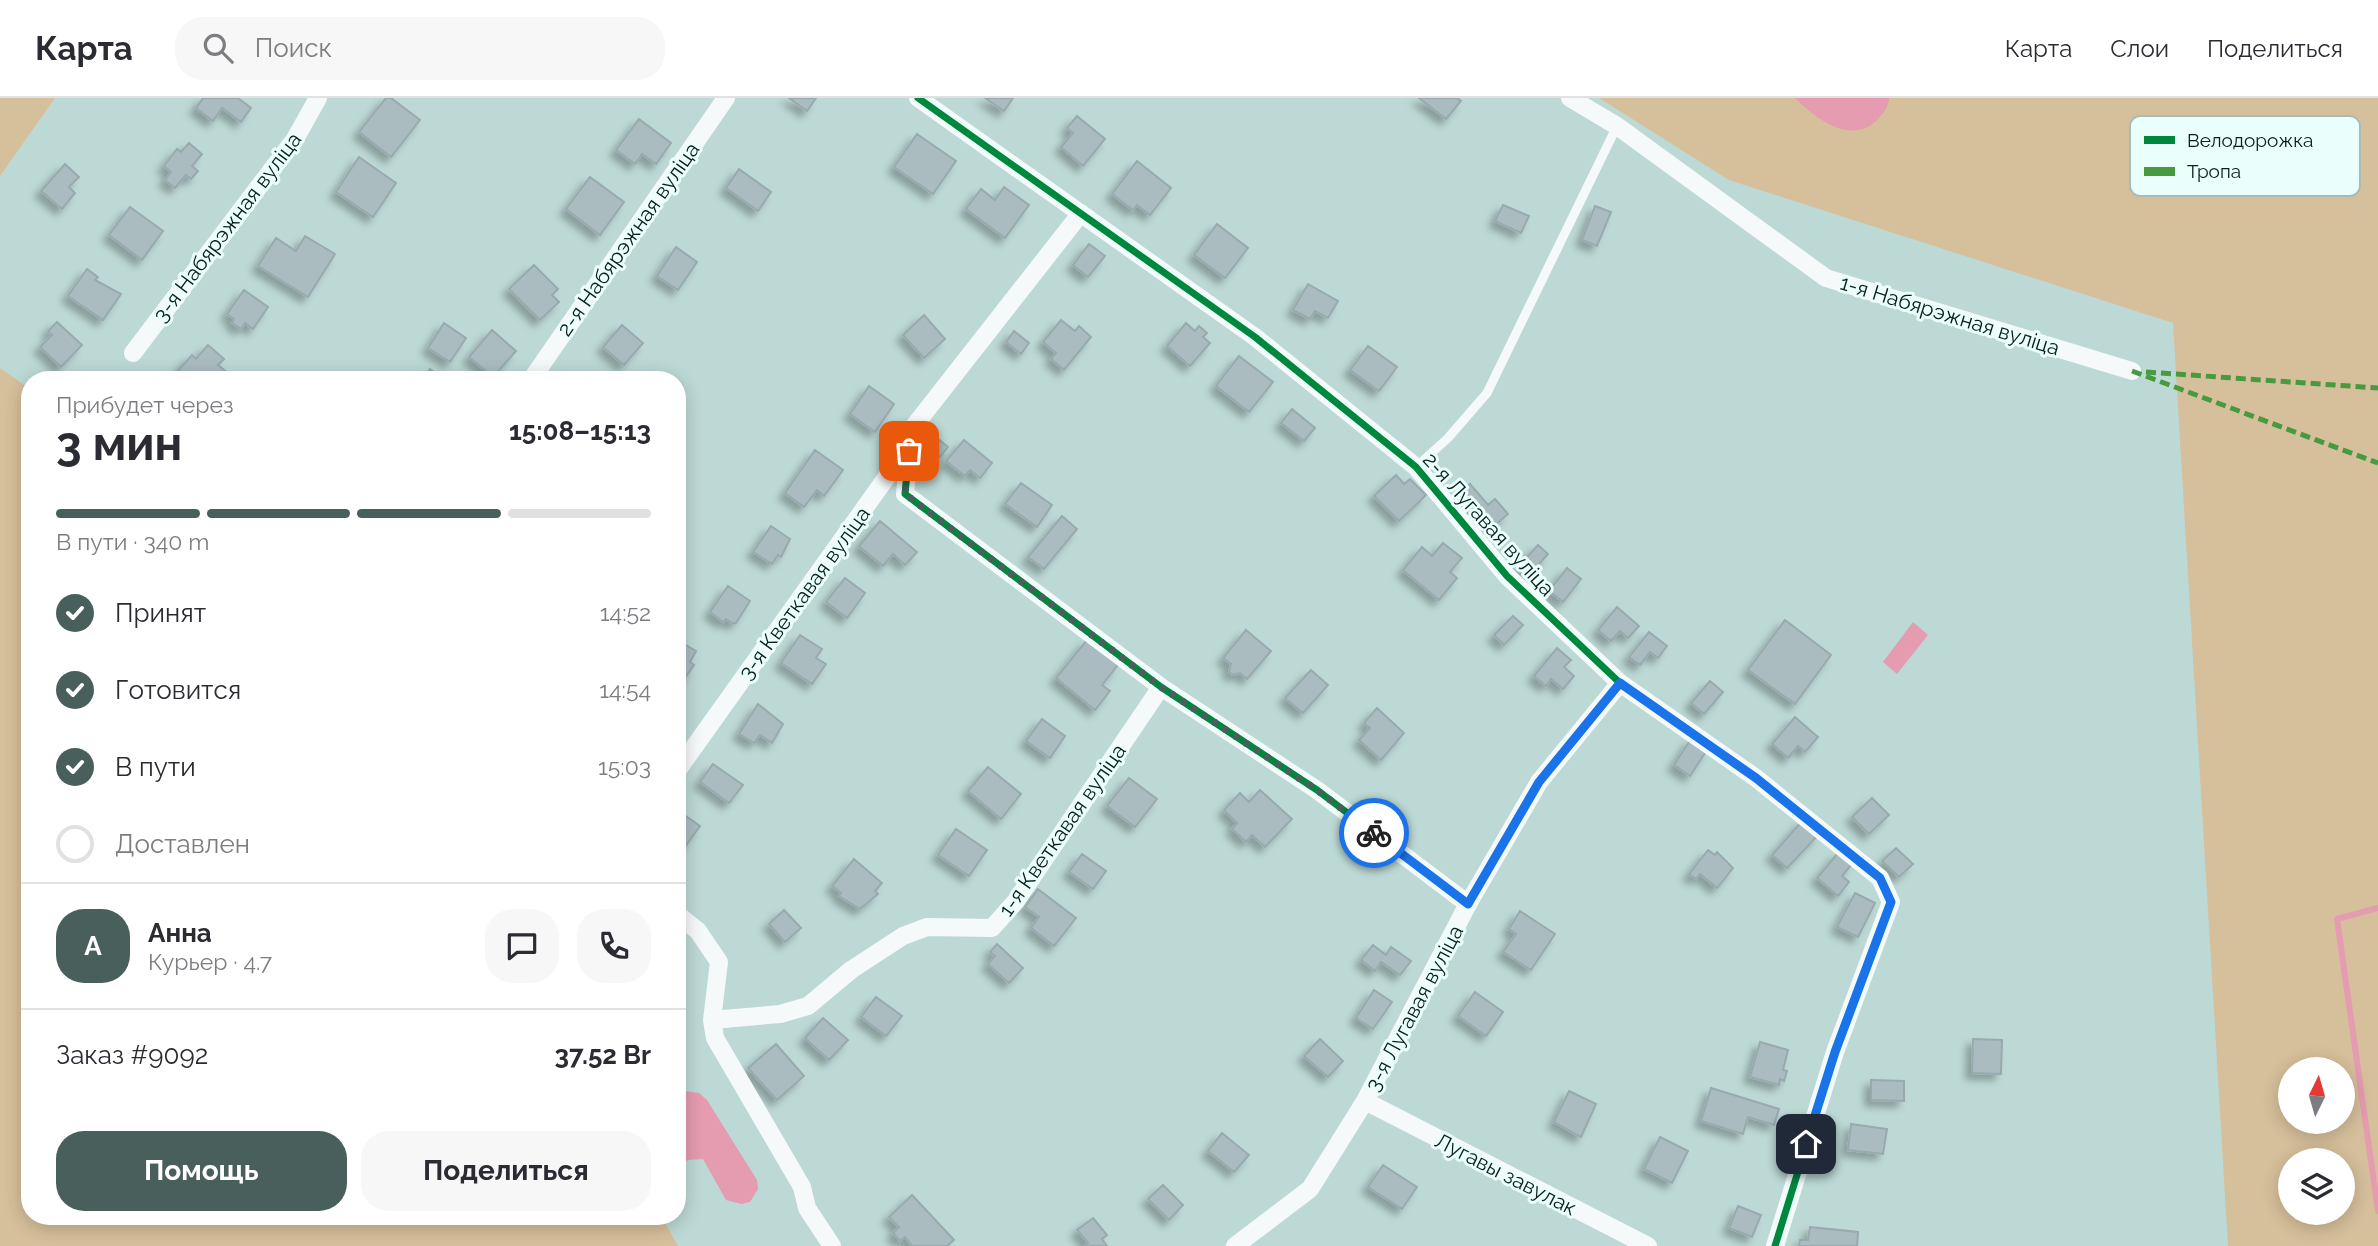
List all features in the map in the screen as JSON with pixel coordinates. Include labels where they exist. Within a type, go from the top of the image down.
[{"type":"street","name":"3-я Набярэжная вуліца","points":[[133,353],[295,139],[318,98]]},
{"type":"street","name":"2-я Набярэжная вуліца","points":[[537,371],[726,98]]},
{"type":"street","name":"2-я Лугавая вуліца","points":[[918,98],[1255,337],[1416,467],[1507,576],[1620,683],[1756,778],[1880,878],[1891,902],[1835,1052],[1775,1246]]},
{"type":"street","name":"1-я Набярэжная вуліца","points":[[1570,98],[1617,126],[1826,278],[2132,371]]},
{"type":"street","name":"3-я Кветкавая вуліца","points":[[686,758],[896,464],[911,430],[1081,213]]},
{"type":"street","points":[[911,430],[905,494],[1161,687],[1317,790],[1468,904]]},
{"type":"street","name":"3-я Лугавая вуліца","points":[[1235,1246],[1310,1189],[1365,1101],[1468,904],[1539,782],[1620,683]]},
{"type":"street","name":"1-я Кветкавая вуліца","points":[[712,1020],[780,1014],[808,1006],[851,970],[903,936],[927,927],[992,928],[1016,901],[1161,687]]},
{"type":"street","points":[[686,921],[698,931],[719,962],[712,1020],[715,1038],[802,1187],[807,1208],[832,1246]]},
{"type":"street","name":"Лугавы завулак","points":[[1365,1101],[1648,1246]]},
{"type":"lane","points":[[1416,467],[1448,438],[1488,393],[1617,126]]},
{"type":"shaded area","points":[[0,98],[55,98],[0,176]]},
{"type":"shaded area","points":[[1599,98],[2378,98],[2378,1246],[2228,1246],[2173,323],[1729,180]]},
{"type":"shaded area","points":[[1795,98],[1889,98],[1889,101],[1883,113],[1866,128],[1844,130],[1812,113]]},
{"type":"shaded area","points":[[0,368],[21,383],[21,1225],[666,1225],[678,1246],[0,1246]]},
{"type":"shaded area","points":[[1913,622],[1928,635],[1897,674],[1883,662]]},
{"type":"shaded area","points":[[686,1091],[699,1093],[707,1100],[757,1180],[758,1189],[750,1202],[741,1204],[726,1200],[703,1159],[686,1161]]},
{"type":"building","points":[[203,98],[238,98],[251,108],[241,122],[222,108],[213,121],[196,108]]},
{"type":"building","points":[[386,98],[391,98],[420,120],[391,157],[359,132]]},
{"type":"building","points":[[789,98],[816,98],[807,111]]},
{"type":"building","points":[[985,98],[1013,98],[1004,111]]},
{"type":"building","points":[[1419,98],[1457,98],[1461,101],[1446,119]]},
{"type":"building","points":[[1077,116],[1105,139],[1083,166],[1061,147],[1073,133],[1067,128]]},
{"type":"building","points":[[639,119],[671,143],[656,164],[642,154],[635,164],[616,150]]},
{"type":"building","points":[[917,134],[956,161],[933,194],[894,167]]},
{"type":"building","points":[[189,143],[202,154],[192,166],[198,171],[191,179],[186,175],[175,188],[165,180],[171,172],[164,166],[177,149],[181,152]]},
{"type":"building","points":[[359,157],[396,183],[373,217],[336,192]]},
{"type":"building","points":[[1137,161],[1171,188],[1150,215],[1137,205],[1133,210],[1112,194]]},
{"type":"building","points":[[65,164],[79,177],[69,187],[75,193],[62,209],[41,191]]},
{"type":"building","points":[[739,169],[771,192],[758,211],[726,188]]},
{"type":"building","points":[[590,177],[624,202],[600,235],[566,209]]},
{"type":"building","points":[[1004,187],[1029,205],[1005,238],[966,209],[981,189],[995,200]]},
{"type":"building","points":[[1503,205],[1529,216],[1521,233],[1495,221]]},
{"type":"building","points":[[1595,206],[1611,212],[1597,246],[1582,240]]},
{"type":"building","points":[[130,207],[163,231],[142,260],[109,235]]},
{"type":"building","points":[[1217,224],[1248,248],[1225,278],[1194,255]]},
{"type":"building","points":[[305,236],[335,254],[308,297],[258,266],[276,238],[296,251]]},
{"type":"building","points":[[1089,244],[1105,256],[1088,277],[1073,265]]},
{"type":"building","points":[[676,247],[697,262],[678,290],[657,276]]},
{"type":"building","points":[[534,265],[558,289],[552,295],[559,302],[540,320],[509,289]]},
{"type":"building","points":[[87,269],[98,277],[95,280],[121,294],[103,320],[68,296]]},
{"type":"building","points":[[1308,284],[1338,301],[1328,318],[1315,311],[1310,319],[1293,310]]},
{"type":"building","points":[[244,290],[268,307],[253,329],[245,323],[241,329],[232,323],[234,319],[227,314]]},
{"type":"building","points":[[924,315],[945,339],[924,358],[903,335]]},
{"type":"building","points":[[1061,320],[1075,331],[1079,326],[1091,337],[1064,370],[1051,359],[1056,353],[1043,342]]},
{"type":"building","points":[[57,322],[82,345],[61,367],[40,347],[52,335],[48,331]]},
{"type":"building","points":[[444,323],[466,338],[450,362],[428,348]]},
{"type":"building","points":[[1186,323],[1195,331],[1199,326],[1207,333],[1203,337],[1210,343],[1190,366],[1167,346]]},
{"type":"building","points":[[622,325],[643,343],[624,365],[603,347]]},
{"type":"building","points":[[492,330],[516,351],[498,371],[486,371],[469,357]]},
{"type":"building","points":[[1014,331],[1029,343],[1021,354],[1006,342]]},
{"type":"building","points":[[208,345],[224,359],[218,365],[225,371],[178,371],[192,355],[196,359]]},
{"type":"building","points":[[1368,346],[1397,367],[1379,391],[1350,370]]},
{"type":"building","points":[[1239,356],[1273,382],[1249,412],[1216,386]]},
{"type":"building","points":[[869,386],[894,404],[875,432],[850,414]]},
{"type":"building","points":[[1292,409],[1315,428],[1304,441],[1281,423]]},
{"type":"building","points":[[933,435],[948,447],[940,457],[924,445]]},
{"type":"building","points":[[964,440],[992,463],[980,478],[970,470],[965,476],[946,461]]},
{"type":"building","points":[[815,450],[843,470],[824,496],[817,490],[804,507],[785,493]]},
{"type":"building","points":[[1396,475],[1404,484],[1410,479],[1426,495],[1399,521],[1374,496]]},
{"type":"building","points":[[1021,483],[1052,505],[1037,527],[1005,504]]},
{"type":"building","points":[[1470,484],[1488,505],[1495,499],[1508,514],[1485,534],[1454,498]]},
{"type":"building","points":[[1062,516],[1077,529],[1044,569],[1028,557]]},
{"type":"building","points":[[880,521],[917,552],[905,565],[893,554],[883,566],[859,546]]},
{"type":"building","points":[[771,526],[790,539],[781,557],[778,555],[772,564],[753,552]]},
{"type":"building","points":[[1443,543],[1462,558],[1450,572],[1457,578],[1439,600],[1403,570],[1422,547],[1432,556]]},
{"type":"building","points":[[1538,545],[1548,554],[1530,574],[1520,565]]},
{"type":"building","points":[[1567,568],[1581,579],[1563,602],[1549,591]]},
{"type":"building","points":[[845,578],[865,593],[847,618],[826,602]]},
{"type":"building","points":[[728,586],[750,601],[736,623],[726,619],[723,622],[710,612]]},
{"type":"building","points":[[1617,607],[1639,626],[1628,638],[1620,631],[1611,641],[1598,630]]},
{"type":"building","points":[[1513,616],[1523,625],[1504,645],[1494,635]]},
{"type":"building","points":[[1785,620],[1831,655],[1795,704],[1748,670]]},
{"type":"building","points":[[1246,630],[1271,651],[1247,679],[1240,673],[1233,675],[1229,672],[1231,664],[1223,658]]},
{"type":"building","points":[[1649,632],[1667,646],[1658,658],[1650,652],[1640,665],[1629,657]]},
{"type":"building","points":[[800,635],[822,649],[816,658],[826,664],[812,684],[781,663]]},
{"type":"building","points":[[1087,640],[1118,665],[1102,685],[1110,691],[1095,710],[1056,678]]},
{"type":"building","points":[[686,645],[696,651],[690,662],[694,665],[686,677]]},
{"type":"building","points":[[1557,648],[1571,660],[1564,667],[1574,676],[1563,689],[1551,679],[1546,686],[1534,676]]},
{"type":"building","points":[[1311,670],[1328,685],[1303,713],[1285,698]]},
{"type":"building","points":[[1710,681],[1723,692],[1704,714],[1691,703]]},
{"type":"building","points":[[758,704],[783,724],[772,743],[760,735],[754,743],[739,734]]},
{"type":"building","points":[[1377,708],[1404,733],[1381,760],[1359,740],[1370,728],[1364,723]]},
{"type":"building","points":[[1795,717],[1818,737],[1805,752],[1798,746],[1788,758],[1772,744]]},
{"type":"building","points":[[1042,719],[1065,736],[1050,758],[1026,741]]},
{"type":"building","points":[[1691,739],[1707,750],[1690,776],[1674,765]]},
{"type":"building","points":[[713,764],[743,785],[729,803],[700,782]]},
{"type":"building","points":[[988,767],[1021,794],[1001,819],[968,791]]},
{"type":"building","points":[[1129,778],[1157,799],[1135,827],[1107,806]]},
{"type":"building","points":[[1260,790],[1292,819],[1265,847],[1252,835],[1246,842],[1232,829],[1237,823],[1224,810],[1240,793],[1249,802]]},
{"type":"building","points":[[1872,798],[1889,815],[1869,834],[1852,817]]},
{"type":"building","points":[[686,816],[700,826],[686,845]]},
{"type":"building","points":[[1803,820],[1819,834],[1787,868],[1772,855]]},
{"type":"building","points":[[956,829],[987,850],[969,876],[938,855]]},
{"type":"building","points":[[1896,848],[1913,864],[1899,877],[1882,861]]},
{"type":"building","points":[[1708,850],[1715,855],[1717,852],[1733,868],[1717,888],[1700,874],[1696,879],[1689,874]]},
{"type":"building","points":[[1838,853],[1852,864],[1842,876],[1849,882],[1838,896],[1817,878]]},
{"type":"building","points":[[1082,854],[1106,871],[1093,889],[1069,872]]},
{"type":"building","points":[[854,859],[882,883],[875,891],[878,894],[860,909],[839,896],[841,893],[832,886]]},
{"type":"building","points":[[1038,889],[1076,918],[1054,946],[1031,928],[1039,917],[1025,907]]},
{"type":"building","points":[[1855,893],[1875,903],[1858,937],[1837,927]]},
{"type":"building","points":[[784,910],[801,928],[785,942],[769,924]]},
{"type":"building","points":[[1520,911],[1555,934],[1531,970],[1503,952],[1516,934],[1509,929]]},
{"type":"building","points":[[997,944],[1023,968],[1009,983],[988,964],[995,956],[990,952]]},
{"type":"building","points":[[1373,945],[1386,955],[1391,947],[1411,961],[1400,975],[1381,962],[1375,971],[1361,960]]},
{"type":"building","points":[[1374,990],[1392,1002],[1373,1029],[1356,1018]]},
{"type":"building","points":[[1475,992],[1503,1012],[1486,1036],[1458,1016]]},
{"type":"building","points":[[876,997],[902,1016],[886,1036],[861,1017]]},
{"type":"building","points":[[823,1018],[848,1040],[829,1060],[805,1038]]},
{"type":"building","points":[[1320,1039],[1343,1061],[1328,1077],[1304,1056]]},
{"type":"building","points":[[1973,1039],[2002,1040],[2001,1074],[1972,1073]]},
{"type":"building","points":[[1760,1042],[1788,1050],[1783,1070],[1787,1071],[1784,1081],[1780,1079],[1779,1085],[1750,1077]]},
{"type":"building","points":[[776,1044],[804,1076],[777,1100],[748,1068]]},
{"type":"building","points":[[1871,1080],[1904,1081],[1904,1101],[1871,1100]]},
{"type":"building","points":[[1711,1088],[1779,1109],[1774,1125],[1748,1117],[1743,1134],[1701,1121]]},
{"type":"building","points":[[1569,1091],[1596,1104],[1581,1137],[1554,1122]]},
{"type":"building","points":[[1851,1124],[1887,1129],[1883,1154],[1848,1150]]},
{"type":"building","points":[[1222,1133],[1249,1155],[1234,1172],[1208,1151]]},
{"type":"building","points":[[1660,1137],[1688,1151],[1672,1183],[1644,1169]]},
{"type":"building","points":[[1383,1165],[1417,1187],[1402,1209],[1368,1187]]},
{"type":"building","points":[[1163,1185],[1183,1205],[1169,1220],[1148,1199]]},
{"type":"building","points":[[912,1195],[954,1240],[947,1246],[912,1246],[905,1237],[900,1241],[893,1233],[899,1227],[889,1217]]},
{"type":"building","points":[[1738,1206],[1761,1215],[1752,1237],[1729,1228]]},
{"type":"building","points":[[1093,1218],[1107,1235],[1102,1239],[1107,1246],[1085,1246],[1088,1243],[1077,1230]]},
{"type":"building","points":[[1810,1227],[1858,1232],[1857,1246],[1799,1246],[1800,1240],[1808,1240]]},
{"type":"waterway","points":[[2378,908],[2337,919],[2378,1211]]},
{"type":"marked path","points":[[2132,371],[2378,463]]},
{"type":"marked path","points":[[2146,372],[2378,388]]},
{"type":"cycle path","points":[[918,98],[1255,337],[1416,467],[1507,576],[1620,683],[1756,778],[1880,878],[1891,902],[1835,1052],[1775,1246]]},
{"type":"cycle path","points":[[911,430],[905,494],[1161,687],[1317,790],[1468,904]]},
{"type":"way so far","points":[[909,451],[905,494],[1161,687],[1317,790],[1374,833]]},
{"type":"route","points":[[1374,833],[1468,904],[1539,782],[1620,683],[1756,778],[1880,878],[1891,902],[1835,1052],[1806,1144]]}]
